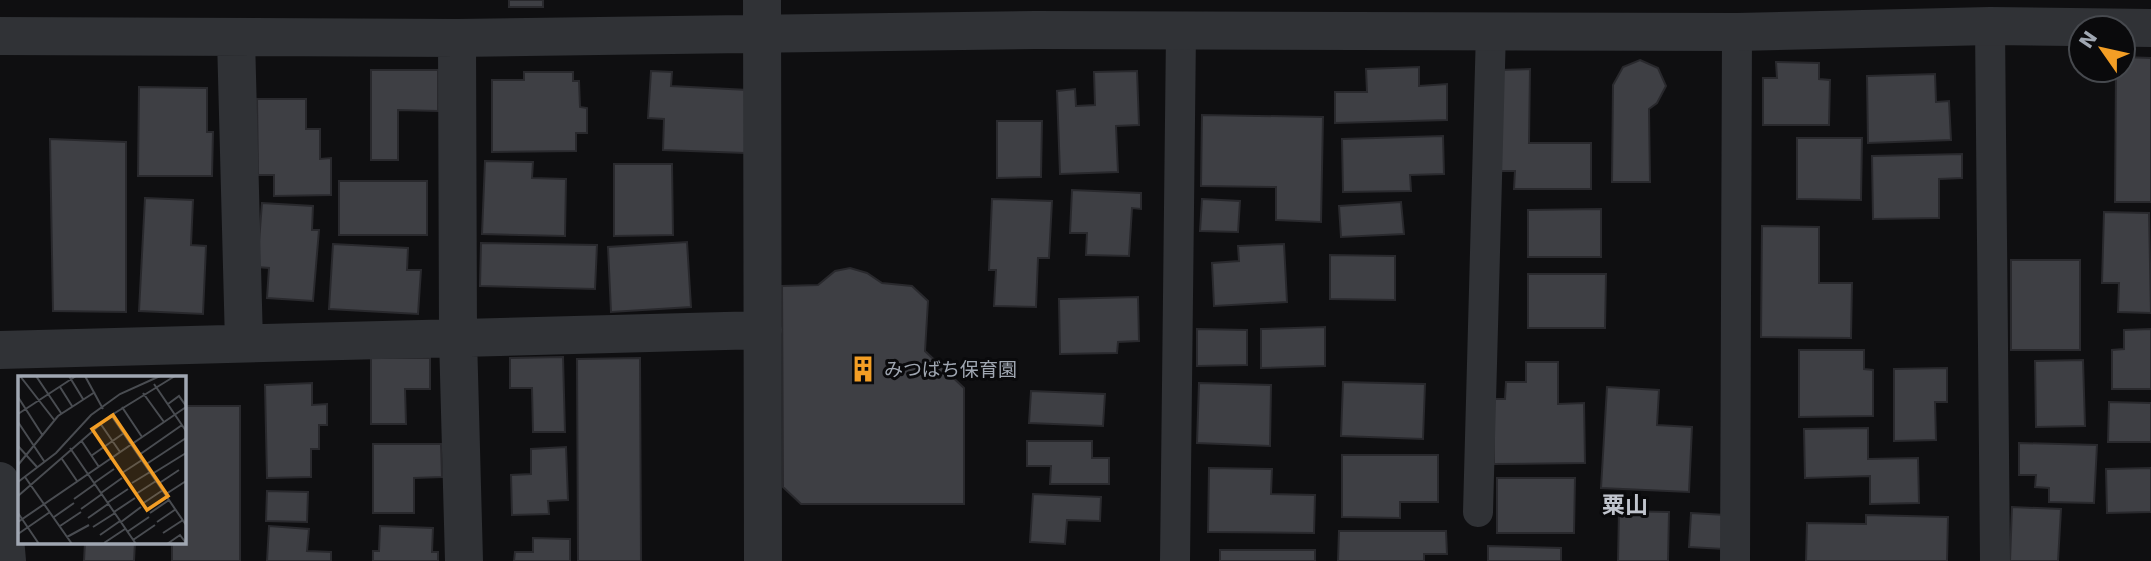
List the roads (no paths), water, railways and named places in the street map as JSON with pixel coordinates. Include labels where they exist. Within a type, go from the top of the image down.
[{"type":"street","points":[[0,36],[457,37],[762,18],[1035,15],[1181,32],[1310,15],[1491,30],[1550,15],[1737,32],[1812,15],[1990,26],[2067,27]]},
{"type":"street","points":[[762,18],[763,561]]},
{"type":"street","points":[[236,37],[244,343]]},
{"type":"street","points":[[457,37],[458,337],[464,561]]},
{"type":"street","points":[[0,350],[763,330]]},
{"type":"street","points":[[0,481],[7,561]]},
{"type":"lane","points":[[1990,26],[1995,561]]},
{"type":"lane","points":[[1478,512],[1491,30]]},
{"type":"lane","points":[[1175,561],[1181,32]]},
{"type":"lane","points":[[1735,561],[1737,32]]},
{"type":"place","name":"みつばち保育園","points":[[863,369]]},
{"type":"district","name":"粟山","points":[[1625,505]]}]
